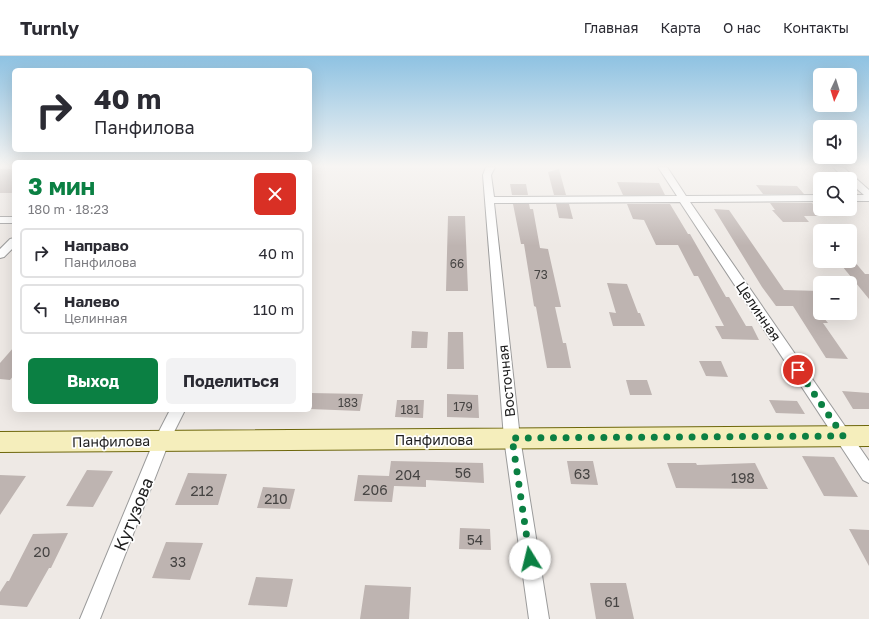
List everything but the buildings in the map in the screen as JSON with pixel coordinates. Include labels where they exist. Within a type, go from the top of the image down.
[{"type":"street","name":"Восточная","points":[[488,193],[512,438],[539,619]]},
{"type":"street","name":"Целинная","points":[[679,193],[869,475]]},
{"type":"street","points":[[857,197],[869,196]]},
{"type":"street","points":[[489,200],[813,198]]},
{"type":"street","points":[[0,220],[12,220]]},
{"type":"street","points":[[0,256],[12,243]]},
{"type":"street","name":"Кутузова","points":[[90,619],[162,441],[177,412]]},
{"type":"street","name":"Панфилова","points":[[0,442],[869,436]]},
{"type":"route","points":[[530,559],[512,438],[843,436],[798,370]]}]
